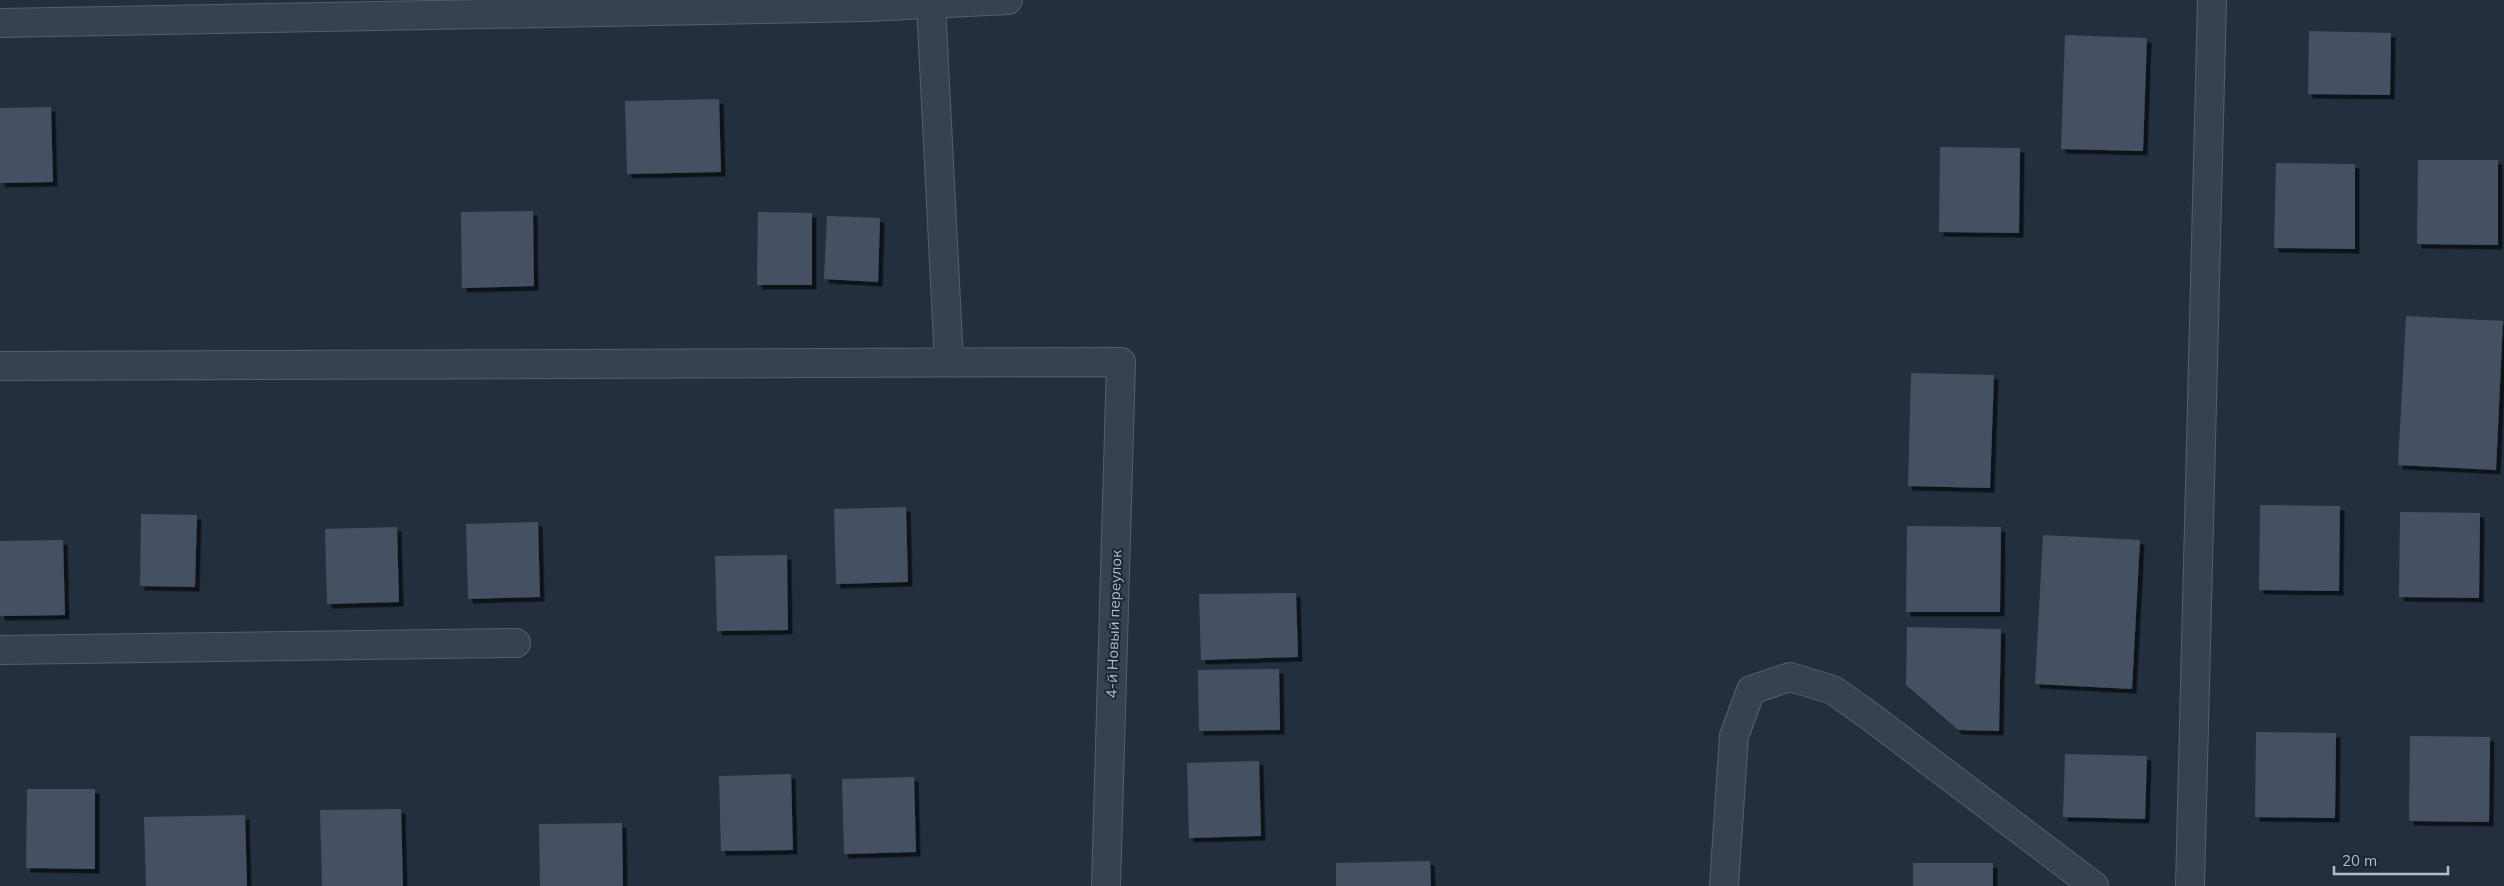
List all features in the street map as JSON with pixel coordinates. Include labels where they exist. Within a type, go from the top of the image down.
[{"type":"street","points":[[0,23],[931,4],[1008,0]]},
{"type":"street","points":[[2190,886],[2212,0]]},
{"type":"street","points":[[0,366],[950,362],[931,4]]},
{"type":"street","name":"4-й Новый переулок","points":[[950,362],[1121,362],[1106,886]]},
{"type":"street","points":[[0,650],[516,644]]},
{"type":"street","points":[[1724,886],[1734,736],[1751,690],[1790,677],[1833,690],[2094,886]]},
{"type":"building","points":[[2309,31],[2391,33],[2390,95],[2308,94]]},
{"type":"building","points":[[2065,35],[2147,38],[2143,151],[2061,149]]},
{"type":"building","points":[[719,99],[721,172],[627,174],[625,101]]},
{"type":"building","points":[[51,107],[53,182],[0,183],[0,108]]},
{"type":"building","points":[[1940,147],[2020,148],[2019,233],[1939,232]]},
{"type":"building","points":[[2418,160],[2498,160],[2498,245],[2417,244]]},
{"type":"building","points":[[2276,163],[2355,164],[2355,249],[2274,248]]},
{"type":"building","points":[[533,211],[534,286],[462,288],[461,212]]},
{"type":"building","points":[[758,212],[812,213],[812,285],[757,285]]},
{"type":"building","points":[[827,216],[880,218],[878,282],[824,279]]},
{"type":"building","points":[[2406,316],[2503,321],[2496,470],[2398,465]]},
{"type":"building","points":[[1911,373],[1994,375],[1990,488],[1908,486]]},
{"type":"building","points":[[2260,505],[2340,506],[2339,591],[2259,590]]},
{"type":"building","points":[[906,507],[908,582],[836,584],[834,509]]},
{"type":"building","points":[[2400,512],[2480,513],[2479,598],[2399,597]]},
{"type":"building","points":[[141,514],[197,515],[195,587],[140,586]]},
{"type":"building","points":[[538,522],[540,597],[468,599],[466,524]]},
{"type":"building","points":[[1907,526],[2001,527],[2000,612],[1906,612]]},
{"type":"building","points":[[397,527],[399,602],[327,604],[325,529]]},
{"type":"building","points":[[2043,535],[2140,540],[2132,689],[2035,684]]},
{"type":"building","points":[[63,540],[65,615],[0,616],[0,541]]},
{"type":"building","points":[[787,555],[788,630],[717,631],[715,556]]},
{"type":"building","points":[[1296,593],[1298,657],[1201,660],[1199,594]]},
{"type":"building","points":[[1907,627],[2001,629],[1999,731],[1958,730],[1906,685]]},
{"type":"building","points":[[1279,669],[1280,730],[1199,731],[1198,670]]},
{"type":"building","points":[[2256,732],[2336,733],[2335,818],[2255,817]]},
{"type":"building","points":[[2410,736],[2490,737],[2489,822],[2409,821]]},
{"type":"building","points":[[2065,754],[2147,756],[2145,819],[2063,817]]},
{"type":"building","points":[[1259,761],[1261,836],[1189,838],[1187,763]]},
{"type":"building","points":[[791,774],[793,850],[721,851],[719,776]]},
{"type":"building","points":[[914,777],[916,852],[844,854],[842,779]]},
{"type":"building","points":[[27,789],[95,789],[95,869],[26,868]]},
{"type":"building","points":[[401,809],[403,886],[322,886],[320,810]]},
{"type":"building","points":[[245,815],[247,886],[146,886],[144,817]]},
{"type":"building","points":[[622,823],[623,886],[540,886],[539,824]]},
{"type":"building","points":[[1430,861],[1431,886],[1336,886],[1336,863]]},
{"type":"building","points":[[1913,863],[1993,863],[1993,886],[1913,886]]}]
